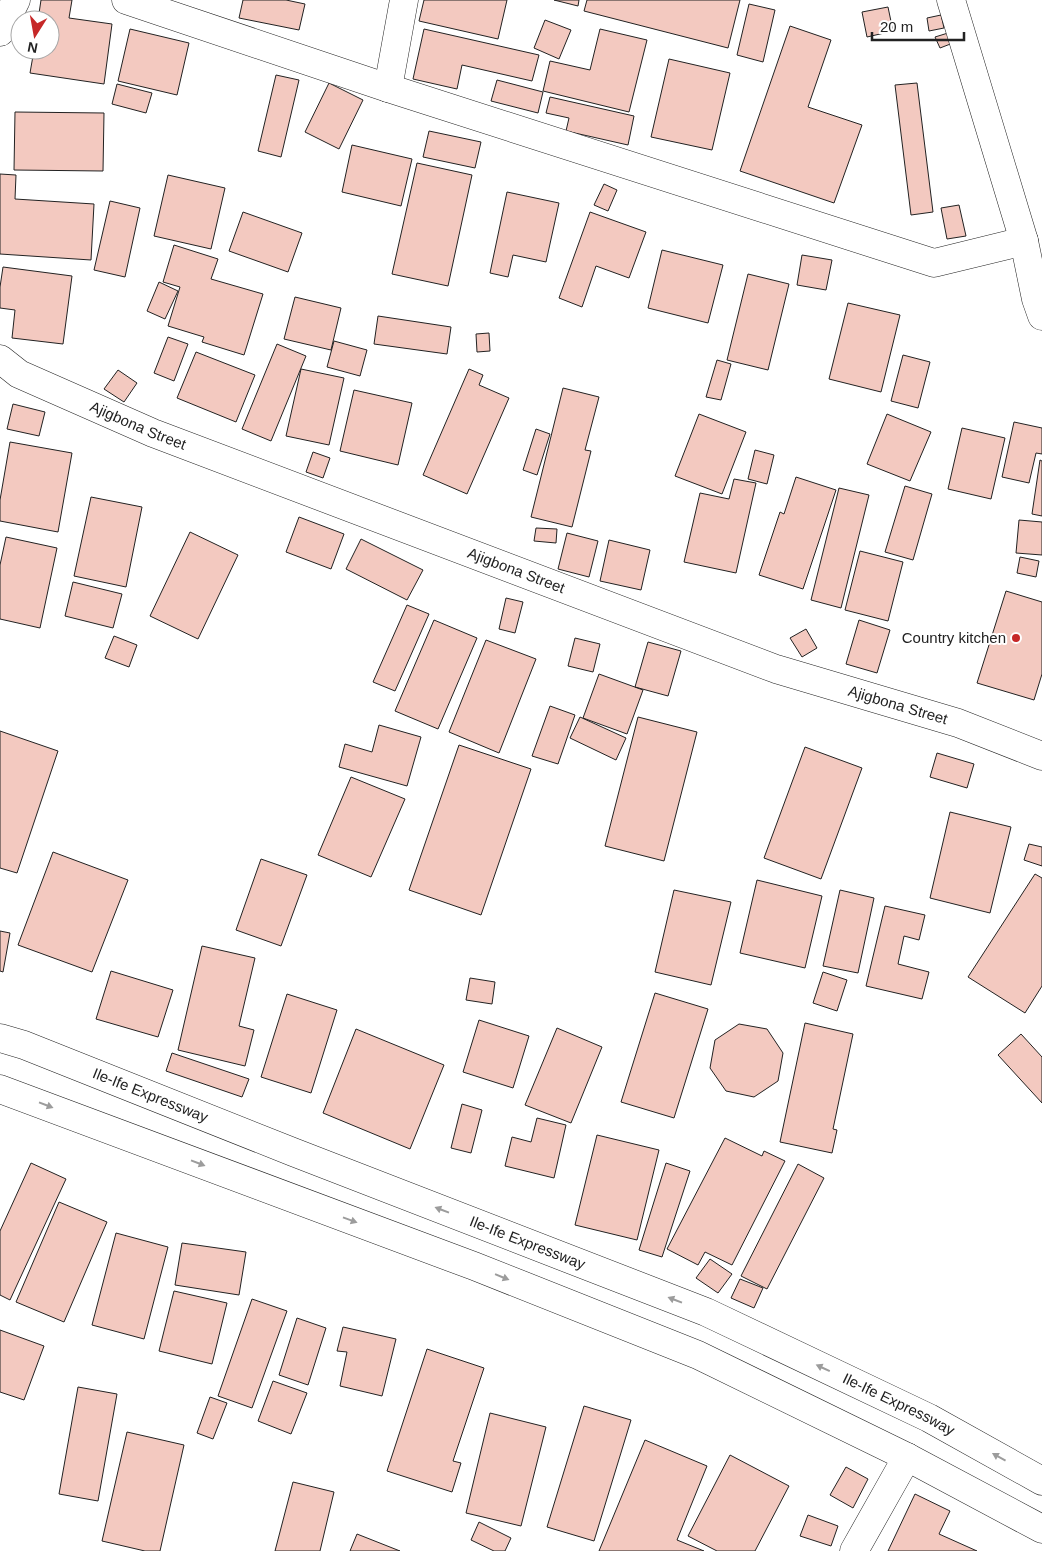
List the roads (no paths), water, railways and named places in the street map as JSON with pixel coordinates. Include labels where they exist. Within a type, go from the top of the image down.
[{"type":"main road","points":[[0,32],[16,0]]},
{"type":"main road","points":[[126,0],[388,88],[934,263],[1024,241]]},
{"type":"main road","points":[[388,88],[404,0]]},
{"type":"main road","points":[[951,0],[1024,241],[1040,304]]},
{"type":"main road","name":"Ajigbona Street","points":[[0,359],[20,374],[162,436],[776,669],[958,723],[1042,756]]},
{"type":"main road","name":"Ile-Ife Expressway","points":[[0,1038],[24,1044],[302,1155],[706,1312],[929,1418],[1042,1481]]},
{"type":"main road","points":[[0,1088],[474,1266],[689,1352],[907,1457],[1042,1530]]},
{"type":"main road","points":[[854,1551],[907,1457]]},
{"type":"place","name":"Country kitchen","points":[[1016,638]]}]
